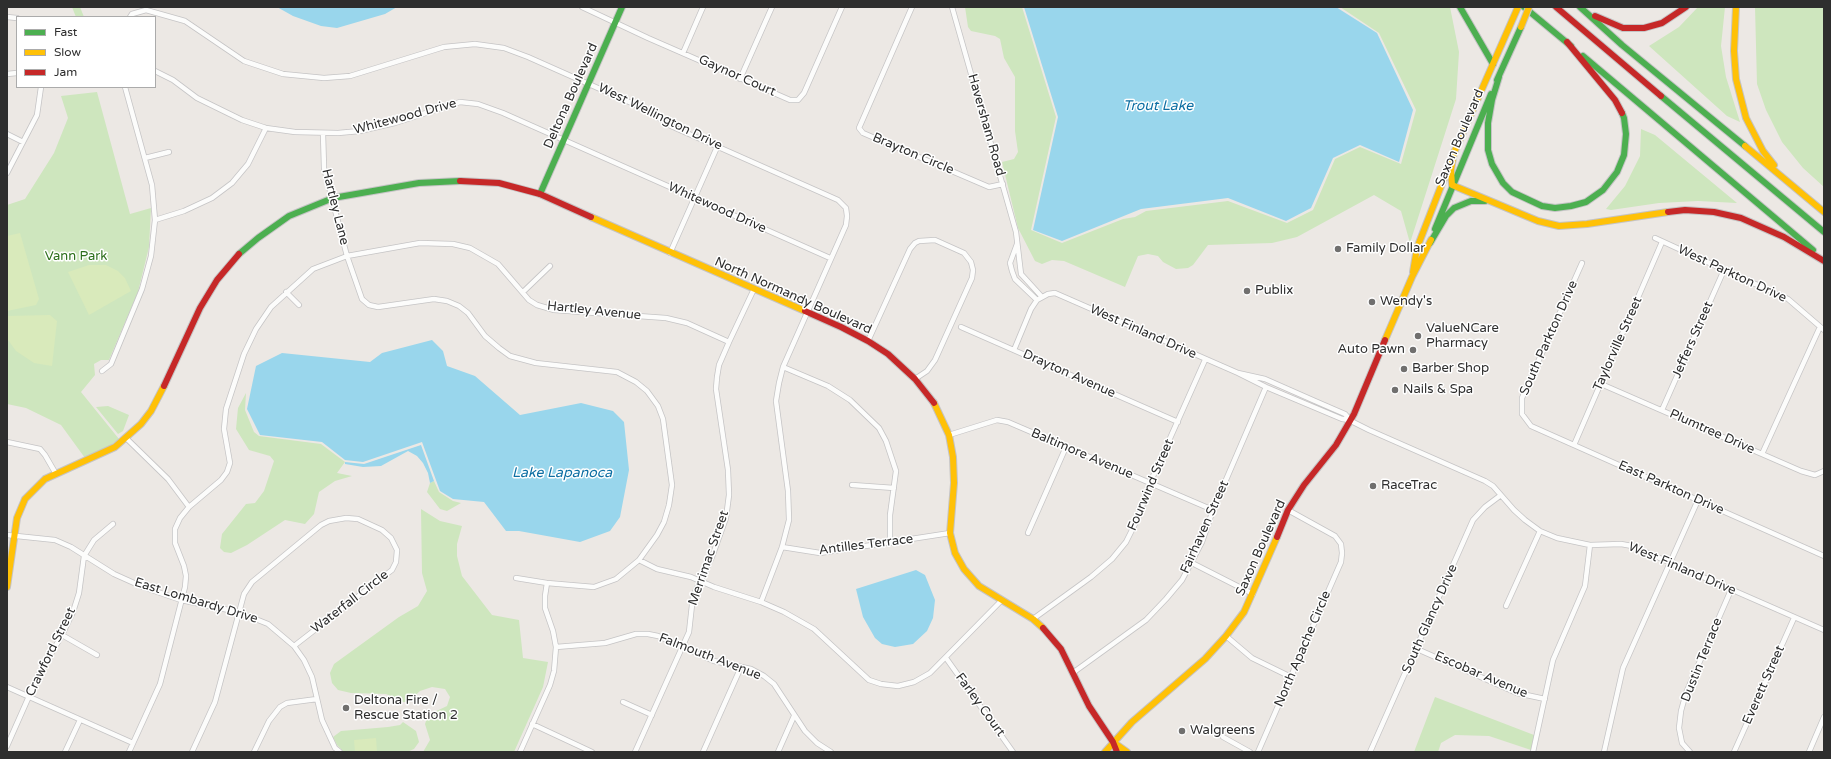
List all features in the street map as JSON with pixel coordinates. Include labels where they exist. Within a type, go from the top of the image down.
[{"type":"main road","name":"Deltona Boulevard","points":[[540,194],[622,7]]},
{"type":"main road","points":[[1460,7],[1493,64]]},
{"type":"main road","name":"Saxon Boulevard","points":[[1412,277],[1417,248],[1454,152],[1518,7]]},
{"type":"main road","points":[[1524,7],[1824,260]]},
{"type":"main road","name":"Saxon Boulevard","points":[[1105,752],[1148,707],[1206,659],[1244,612],[1288,510],[1304,485],[1336,445],[1351,421],[1387,340],[1412,277],[1430,243],[1452,185],[1498,77],[1530,7]]},
{"type":"main road","points":[[1556,7],[1718,145],[1824,232]]},
{"type":"main road","points":[[1581,7],[1605,21],[1632,29],[1649,27],[1662,23],[1686,7]]},
{"type":"main road","points":[[1581,7],[1622,44],[1824,212]]},
{"type":"main road","points":[[1736,7],[1734,51],[1736,79],[1746,118],[1763,151],[1789,183]]},
{"type":"main road","points":[[1498,77],[1488,123],[1488,150],[1492,164],[1503,183],[1512,192],[1542,206],[1563,207],[1586,202],[1603,190],[1617,172],[1624,155],[1626,134],[1624,118],[1615,100],[1567,42]]},
{"type":"main road","points":[[1454,152],[1451,170],[1452,185],[1538,221],[1558,226],[1587,224],[1685,210],[1714,212],[1741,218],[1784,237],[1824,260]]},
{"type":"main road","name":"North Normandy Boulevard","points":[[7,587],[17,518],[25,499],[45,479],[101,454],[126,438],[151,411],[200,308],[217,280],[236,257],[272,226],[289,216],[333,198],[420,183],[452,180],[499,183],[540,194],[670,253],[806,311],[868,341],[888,354],[915,379],[932,402],[949,435],[954,457],[954,483],[950,533],[955,553],[964,569],[979,586],[1033,620],[1047,632],[1061,649],[1097,720],[1113,742],[1117,752]]},
{"type":"main road","points":[[1430,243],[1446,216],[1454,208],[1471,201],[1489,201]]},
{"type":"main road","name":"North Normandy Boulevard","points":[[1113,742],[1127,752]]},
{"type":"street","name":"Gaynor Court","points":[[582,7],[648,38],[790,100],[798,100],[804,94],[842,7]]},
{"type":"street","points":[[683,53],[703,7]]},
{"type":"street","points":[[740,78],[772,7]]},
{"type":"street","name":"Brayton Circle","points":[[912,7],[859,128],[863,133],[989,187],[1003,184]]},
{"type":"street","name":"Haversham Road","points":[[952,7],[1016,232],[1021,274],[1042,296]]},
{"type":"street","name":"West Wellington Drive","points":[[131,16],[132,14],[146,10],[184,21],[244,61],[283,74],[324,78],[350,76],[444,47],[475,44],[504,48],[528,56],[645,109],[671,126],[718,145],[838,200],[846,208],[846,225],[830,258]]},
{"type":"street","name":"Whitewood Drive","points":[[156,72],[173,80],[197,98],[242,120],[266,128],[295,132],[323,133],[360,131],[460,102],[478,104],[564,140],[830,258]]},
{"type":"street","points":[[7,173],[37,115],[41,88]]},
{"type":"street","points":[[102,371],[111,364],[142,289],[150,256],[154,220],[152,185],[125,88]]},
{"type":"street","points":[[154,220],[184,211],[212,198],[232,183],[248,164],[266,128]]},
{"type":"street","name":"Hartley Lane","points":[[323,133],[324,168],[347,256],[362,299],[369,305],[378,307],[434,299],[447,301],[459,306],[468,313],[485,336],[510,356],[536,363],[617,372],[636,382],[647,391],[654,401],[662,419],[672,484],[670,498],[664,522],[657,535],[639,560],[616,579],[594,587],[547,584],[516,578]]},
{"type":"street","points":[[7,134],[23,142]]},
{"type":"street","points":[[670,253],[718,145]]},
{"type":"street","points":[[145,158],[169,152]]},
{"type":"street","name":"West Parkton Drive","points":[[1655,238],[1788,299],[1822,328]]},
{"type":"street","points":[[868,341],[910,249],[919,241],[935,240],[964,254],[972,264],[972,278],[935,360],[926,371],[915,379]]},
{"type":"street","name":"Taylorville Street","points":[[1574,445],[1662,242]]},
{"type":"street","name":"Hartley Avenue","points":[[129,752],[160,684],[186,576],[184,566],[175,543],[175,529],[180,518],[189,507],[221,480],[227,472],[230,462],[224,429],[226,409],[244,354],[256,329],[271,307],[313,269],[347,256],[420,243],[453,244],[470,248],[498,264],[529,300],[538,305],[554,310],[666,318],[687,323],[729,342]]},
{"type":"street","name":"Haversham Road","points":[[1017,244],[1010,264],[1012,271],[1015,278],[1037,300]]},
{"type":"street","points":[[761,602],[782,547],[789,520],[788,491],[776,402],[783,366],[830,258]]},
{"type":"street","name":"South Parkton Drive","points":[[1522,414],[1522,398],[1582,263]]},
{"type":"street","points":[[523,292],[550,266]]},
{"type":"street","name":"Jeffers Street","points":[[1662,410],[1724,270]]},
{"type":"street","name":"Merrimac Street","points":[[635,752],[689,632],[693,596],[719,538],[727,510],[729,495],[728,470],[716,389],[719,365],[754,289]]},
{"type":"street","points":[[286,292],[299,305]]},
{"type":"street","name":"West Finland Drive","points":[[1042,296],[1055,293],[1063,296],[1205,360],[1238,373],[1266,387],[1342,419],[1351,421],[1485,481],[1493,486],[1514,510],[1540,531],[1557,538],[1590,546],[1608,544],[1627,545],[1670,562],[1824,630]]},
{"type":"street","points":[[1014,350],[1031,309],[1037,300],[1042,296]]},
{"type":"street","name":"Drayton Avenue","points":[[961,327],[1178,422]]},
{"type":"street","points":[[1762,454],[1822,328]]},
{"type":"street","name":"Fourwind Street","points":[[1033,620],[1091,577],[1112,559],[1126,542],[1138,518],[1150,483],[1205,360]]},
{"type":"street","points":[[783,366],[828,386],[850,400],[879,428],[892,454],[896,471],[890,514],[890,542]]},
{"type":"street","name":"West Finland Drive","points":[[1238,373],[1265,379],[1345,414],[1351,421]]},
{"type":"street","points":[[1265,379],[1266,387]]},
{"type":"street","name":"Plumtree Drive","points":[[1601,384],[1808,474],[1815,475],[1824,471]]},
{"type":"street","name":"Fairhaven Street","points":[[1074,672],[1146,620],[1174,590],[1192,563],[1266,387]]},
{"type":"street","name":"East Parkton Drive","points":[[1522,414],[1531,426],[1824,556]]},
{"type":"street","name":"Baltimore Avenue","points":[[949,435],[997,420],[1008,422],[1213,510]]},
{"type":"street","points":[[126,438],[168,479],[189,507]]},
{"type":"street","points":[[7,442],[40,449],[45,454],[56,474]]},
{"type":"street","points":[[1028,533],[1066,447]]},
{"type":"street","points":[[852,485],[894,488]]},
{"type":"street","name":"South Glancy Drive","points":[[1370,752],[1473,520],[1485,507],[1502,496]]},
{"type":"street","points":[[1604,752],[1622,668],[1698,500]]},
{"type":"street","name":"North Apache Circle","points":[[1258,752],[1341,562],[1341,544],[1332,534],[1288,510]]},
{"type":"street","name":"Waterfall Circle","points":[[238,612],[244,594],[252,582],[321,525],[329,521],[346,518],[358,519],[382,530],[391,538],[397,550],[396,562],[392,570],[294,646]]},
{"type":"street","points":[[84,556],[94,540],[113,524]]},
{"type":"street","points":[[1506,606],[1540,531]]},
{"type":"street","name":"Antilles Terrace","points":[[782,547],[820,553],[950,533]]},
{"type":"street","name":"East Lombardy Drive","points":[[7,535],[54,540],[71,547],[114,574],[143,587],[181,600],[238,612],[268,624],[294,646],[304,660],[312,677],[322,720],[335,748],[340,752]]},
{"type":"street","points":[[1533,752],[1553,660],[1559,643],[1585,586],[1590,546]]},
{"type":"street","name":"Crawford Street","points":[[7,746],[44,665],[62,636],[73,612],[79,593],[84,556]]},
{"type":"street","points":[[639,560],[657,569],[679,573],[761,602],[784,612],[814,629],[869,680],[881,684],[898,686],[914,682],[930,673],[1001,601]]},
{"type":"street","points":[[1192,563],[1253,594]]},
{"type":"street","points":[[520,752],[550,685],[554,671],[556,647],[553,631],[545,608],[544,596],[547,584]]},
{"type":"street","name":"Dustin Terrace","points":[[1690,752],[1682,743],[1679,728],[1686,693],[1731,590]]},
{"type":"street","points":[[192,752],[215,702],[238,612]]},
{"type":"street","name":"Everett Street","points":[[1734,752],[1794,618]]},
{"type":"street","name":"Falmouth Avenue","points":[[556,647],[605,643],[636,634],[658,636],[714,661],[741,667],[764,676],[774,684],[794,716],[817,743],[831,752]]},
{"type":"street","points":[[62,636],[97,656]]},
{"type":"street","points":[[1226,636],[1252,658],[1291,677]]},
{"type":"street","name":"Escobar Avenue","points":[[1417,649],[1517,692],[1545,699]]},
{"type":"street","name":"Farley Court","points":[[946,658],[1014,752]]},
{"type":"street","points":[[703,752],[741,667]]},
{"type":"street","points":[[7,687],[133,744]]},
{"type":"street","points":[[254,752],[269,720],[280,707],[287,703],[317,699]]},
{"type":"street","points":[[623,702],[652,715]]},
{"type":"street","points":[[778,752],[794,716]]},
{"type":"street","points":[[1809,752],[1824,717]]},
{"type":"street","points":[[65,752],[80,720]]},
{"type":"street","points":[[532,724],[592,752]]},
{"type":"street","points":[[1223,737],[1250,752]]},
{"type":"green space","points":[[72,7],[80,7],[84,16],[76,16]]},
{"type":"green space","points":[[965,7],[1022,7],[1056,117],[1031,230],[1062,243],[1123,219],[1135,217],[1146,211],[1228,201],[1287,223],[1313,210],[1335,159],[1360,147],[1401,164],[1416,110],[1379,33],[1340,7],[1450,7],[1459,52],[1456,99],[1410,243],[1401,211],[1374,195],[1297,237],[1272,243],[1208,245],[1193,265],[1188,268],[1176,269],[1163,262],[1158,256],[1148,254],[1138,256],[1125,287],[1064,261],[1052,260],[1042,264],[1035,261],[1018,228],[1002,162],[1014,159],[1018,152],[1015,131],[1015,77],[1004,58],[1000,39],[995,36],[971,31],[968,27]]},
{"type":"green space","points":[[1698,7],[1725,7],[1721,46],[1726,77],[1740,122],[1727,116],[1649,46],[1679,27]]},
{"type":"green space","points":[[1755,7],[1824,7],[1824,187],[1803,168],[1782,142],[1766,110],[1757,84]]},
{"type":"green space","name":"Vann Park","points":[[97,92],[130,214],[151,208],[149,247],[138,292],[109,360],[101,360],[94,364],[95,375],[81,392],[119,439],[104,450],[85,458],[61,425],[26,408],[7,404],[7,205],[25,199],[54,153],[68,118],[61,96]]},
{"type":"green space","points":[[1641,129],[1655,135],[1737,203],[1698,201],[1659,203],[1611,210],[1606,209],[1625,186],[1640,156]]},
{"type":"green space","points":[[20,233],[39,299],[36,305],[7,311],[7,236]]},
{"type":"green space","points":[[89,265],[106,265],[118,271],[125,278],[131,291],[89,315],[68,272]]},
{"type":"green space","points":[[50,315],[57,321],[52,366],[34,363],[16,351],[8,340],[7,316]]},
{"type":"green space","points":[[246,393],[245,410],[254,432],[259,436],[321,444],[345,462],[337,473],[352,476],[335,481],[319,492],[314,514],[305,524],[285,520],[247,545],[231,553],[224,552],[220,548],[222,534],[246,504],[255,503],[264,491],[274,461],[270,456],[249,450],[236,429],[238,408]]},
{"type":"green space","points":[[108,406],[129,415],[123,431],[118,434],[96,407]]},
{"type":"green space","points":[[434,481],[439,492],[453,501],[461,503],[447,511],[440,509],[427,492],[430,483]]},
{"type":"green space","points":[[421,509],[440,521],[462,526],[457,544],[457,556],[462,576],[492,615],[519,620],[523,658],[548,662],[543,687],[514,752],[423,752],[430,740],[425,724],[428,715],[447,706],[450,697],[445,689],[432,687],[420,691],[408,702],[403,702],[386,694],[351,693],[338,690],[332,683],[330,673],[334,664],[399,617],[418,606],[427,591],[422,573]]},
{"type":"green space","points":[[1435,697],[1534,735],[1531,750],[1489,736],[1455,735],[1441,743],[1438,752],[1414,752]]},
{"type":"green space","points":[[403,722],[416,731],[419,742],[414,749],[407,752],[344,752],[337,745],[333,737],[341,731],[388,727],[400,725]]},
{"type":"green space","points":[[376,738],[377,752],[355,752],[354,740]]},
{"type":"water","points":[[277,7],[397,7],[385,14],[337,28],[321,26],[293,16]]},
{"type":"water","name":"Trout Lake","points":[[1024,7],[1336,7],[1377,33],[1413,110],[1399,162],[1360,145],[1333,158],[1311,208],[1286,221],[1228,198],[1141,209],[1062,241],[1033,230],[1058,117]]},
{"type":"water","name":"Lake Lapanoca","points":[[432,340],[443,351],[447,366],[475,376],[520,415],[581,403],[613,411],[624,422],[629,470],[620,517],[610,531],[580,542],[519,531],[506,531],[484,502],[453,499],[440,491],[422,442],[363,462],[345,460],[322,442],[260,435],[247,409],[256,366],[282,353],[370,362],[382,353]]},
{"type":"water","points":[[421,445],[434,481],[430,483],[428,473],[423,463],[417,456],[408,451],[381,466],[363,467],[345,464],[345,462],[364,464]]},
{"type":"water","points":[[916,570],[925,575],[935,600],[933,618],[927,631],[913,644],[895,647],[882,644],[875,638],[863,617],[856,589]]},
{"type":"traffic: fast","points":[[540,194],[622,7]]},
{"type":"traffic: fast","points":[[1460,7],[1493,64]]},
{"type":"traffic: fast","points":[[1524,7],[1571,46]]},
{"type":"traffic: fast","points":[[1580,7],[1622,45],[1745,146]]},
{"type":"traffic: fast","points":[[1497,80],[1521,27]]},
{"type":"traffic: fast","points":[[1583,56],[1813,250]]},
{"type":"traffic: fast","points":[[1499,77],[1492,100],[1488,123],[1488,150],[1492,164],[1503,183],[1512,192],[1542,206],[1555,208],[1571,206],[1586,202],[1603,190],[1617,172],[1624,155],[1626,134],[1622,113]]},
{"type":"traffic: fast","points":[[1435,229],[1491,94]]},
{"type":"traffic: fast","points":[[1661,96],[1824,232]]},
{"type":"traffic: fast","points":[[239,254],[258,238],[289,216],[333,198],[419,183],[460,181]]},
{"type":"traffic: fast","points":[[1430,243],[1446,216],[1454,208],[1471,201],[1485,201]]},
{"type":"traffic: slow","points":[[1453,155],[1518,7]]},
{"type":"traffic: slow","points":[[1521,27],[1529,7]]},
{"type":"traffic: slow","points":[[1736,7],[1734,51],[1736,79],[1746,118],[1763,151],[1774,165]]},
{"type":"traffic: slow","points":[[1745,146],[1824,212]]},
{"type":"traffic: slow","points":[[1454,152],[1451,170],[1452,185],[1538,221],[1559,226],[1587,224],[1668,212]]},
{"type":"traffic: slow","points":[[1413,272],[1417,248],[1450,163]]},
{"type":"traffic: slow","points":[[591,217],[805,311]]},
{"type":"traffic: slow","points":[[1385,340],[1412,277],[1431,240]]},
{"type":"traffic: slow","points":[[7,587],[17,518],[25,499],[45,479],[115,447],[141,424],[151,411],[164,386]]},
{"type":"traffic: slow","points":[[934,403],[949,435],[953,457],[954,483],[950,533],[955,553],[964,569],[979,586],[1033,619],[1043,628]]},
{"type":"traffic: slow","points":[[1105,752],[1132,722],[1205,659],[1226,636],[1244,612],[1277,537]]},
{"type":"traffic: slow","points":[[1113,742],[1127,752]]},
{"type":"traffic: jam","points":[[1556,7],[1661,96]]},
{"type":"traffic: jam","points":[[1595,16],[1623,28],[1644,28],[1662,23],[1686,7]]},
{"type":"traffic: jam","points":[[1567,42],[1615,100],[1622,113]]},
{"type":"traffic: jam","points":[[460,181],[499,183],[540,194],[591,217]]},
{"type":"traffic: jam","points":[[1668,212],[1685,210],[1714,212],[1741,218],[1784,237],[1824,261]]},
{"type":"traffic: jam","points":[[164,386],[200,308],[217,280],[239,254]]},
{"type":"traffic: jam","points":[[805,311],[841,327],[868,341],[888,354],[915,379],[934,403]]},
{"type":"traffic: jam","points":[[1277,537],[1288,510],[1304,485],[1336,445],[1354,414],[1385,340]]},
{"type":"traffic: jam","points":[[1043,628],[1061,649],[1089,706],[1113,742],[1117,752]]},
{"type":"place","name":"Family Dollar","points":[[1338,249]]},
{"type":"place","name":"Publix","points":[[1247,291]]},
{"type":"place","name":"Wendy's","points":[[1372,302]]},
{"type":"place","name":"ValueNCare Pharmacy","points":[[1418,336]]},
{"type":"place","name":"Auto Pawn","points":[[1413,350]]},
{"type":"place","name":"Barber Shop","points":[[1404,369]]},
{"type":"place","name":"Nails & Spa","points":[[1395,390]]},
{"type":"place","name":"RaceTrac","points":[[1373,486]]},
{"type":"place","name":"Deltona Fire / Rescue Station 2","points":[[346,708]]},
{"type":"place","name":"Walgreens","points":[[1182,731]]}]
